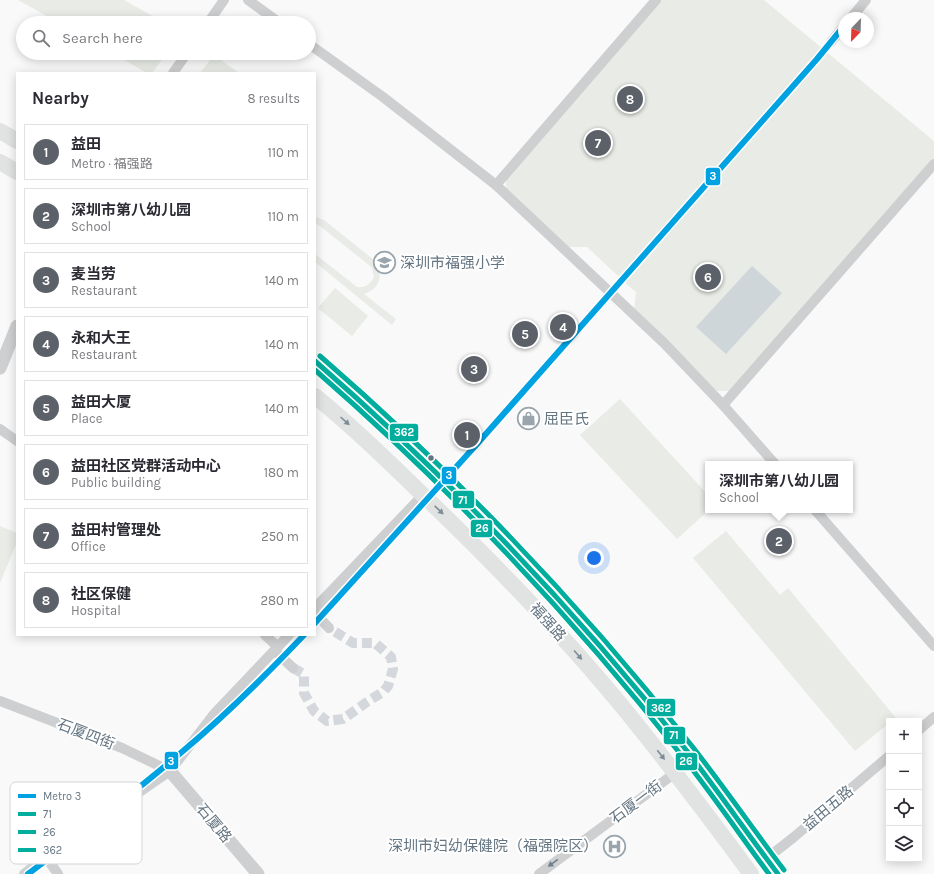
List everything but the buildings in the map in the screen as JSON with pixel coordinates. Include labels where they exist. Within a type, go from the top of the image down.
[{"type":"main road","points":[[0,131],[16,140]]},
{"type":"main road","points":[[0,162],[16,171]]},
{"type":"main road","name":"福强路","points":[[316,362],[402,438],[457,491],[568,609],[688,752],[778,874]]},
{"type":"main road","name":"福强路","points":[[316,397],[380,453],[423,494],[493,563],[561,636],[630,716],[751,874]]},
{"type":"street","points":[[213,16],[224,0]]},
{"type":"street","points":[[248,0],[270,16]]},
{"type":"street","points":[[496,185],[656,0]]},
{"type":"street","points":[[856,12],[866,0]]},
{"type":"street","points":[[831,42],[838,33]]},
{"type":"street","points":[[316,49],[383,97],[496,185],[664,343],[723,405],[772,461]]},
{"type":"street","points":[[174,72],[182,60]]},
{"type":"street","points":[[723,405],[934,164]]},
{"type":"street","points":[[0,368],[16,328]]},
{"type":"street","points":[[0,429],[16,440]]},
{"type":"street","points":[[316,607],[423,494]]},
{"type":"street","points":[[818,513],[934,646]]},
{"type":"street","points":[[316,614],[329,628]]},
{"type":"street","points":[[266,636],[293,668]]},
{"type":"street","points":[[142,790],[170,771],[214,714],[288,636]]},
{"type":"street","name":"石厦四街","points":[[0,701],[122,748],[170,771]]},
{"type":"street","points":[[922,727],[934,717]]},
{"type":"street","name":"益田五路","points":[[766,859],[886,759]]},
{"type":"street","name":"石厦路","points":[[170,771],[258,874]]},
{"type":"street","name":"石厦一街","points":[[539,874],[675,773]]},
{"type":"street","points":[[24,874],[37,864]]},
{"type":"street","points":[[51,864],[58,874]]},
{"type":"shaded area","points":[[18,0],[124,0],[153,16],[47,16]]},
{"type":"shaded area","points":[[659,0],[764,0],[934,141],[934,158],[731,391],[714,391],[634,310],[636,292],[587,247],[566,247],[508,191],[506,186],[506,177]]},
{"type":"shaded area","points":[[124,60],[162,60],[153,72],[145,72]]},
{"type":"shaded area","points":[[210,60],[221,60],[238,72],[201,72]]},
{"type":"shaded area","points":[[316,217],[324,220],[374,260],[379,270],[379,280],[370,292],[364,294],[396,319],[392,325],[316,263],[316,255],[357,287],[367,285],[374,277],[372,268],[369,265],[316,224]]},
{"type":"shaded area","points":[[752,266],[782,293],[726,354],[696,327]]},
{"type":"shaded area","points":[[335,288],[368,316],[352,336],[318,308]]},
{"type":"shaded area","points":[[620,399],[705,492],[706,513],[677,539],[580,435]]},
{"type":"shaded area","points":[[0,526],[16,533],[16,544],[0,583]]},
{"type":"shaded area","points":[[726,531],[780,595],[788,588],[896,718],[886,718],[886,725],[855,751],[693,558]]},
{"type":"tunnel","points":[[293,668],[304,674],[304,693],[314,711],[327,721],[343,719],[383,692],[388,686],[393,669],[391,657],[375,643],[353,643],[329,628]]},
{"type":"metro line","name":"3","points":[[316,622],[477,444],[838,33]]},
{"type":"metro line","name":"3","points":[[142,785],[215,723],[303,636]]},
{"type":"metro line","name":"3","points":[[28,874],[41,864]]},
{"type":"transit line","name":"362","points":[[320,356],[371,401],[468,494],[561,592],[606,642],[692,746],[784,870]]},
{"type":"transit line","name":"71","points":[[316,362],[415,452],[463,499],[556,597],[601,647],[687,751],[778,874]]},
{"type":"transit line","name":"26","points":[[316,371],[365,414],[461,507],[508,554],[553,603],[597,653],[682,756],[769,874]]},
{"type":"place","name":"社区保健","points":[[630,99]]},
{"type":"place","name":"益田村管理处","points":[[598,143]]},
{"type":"place","name":"深圳市福强小学","points":[[385,263]]},
{"type":"place","name":"益田社区党群活动中心","points":[[708,277]]},
{"type":"place","name":"永和大王","points":[[563,327]]},
{"type":"place","name":"益田大厦","points":[[525,334]]},
{"type":"place","name":"麦当劳","points":[[474,369]]},
{"type":"place","name":"屈臣氏","points":[[528,419]]},
{"type":"place","name":"益田","points":[[467,435]]},
{"type":"place","name":"深圳市第八幼儿园","points":[[779,541]]},
{"type":"place","name":"深圳市妇幼保健院（福强院区）","points":[[614,846]]}]
